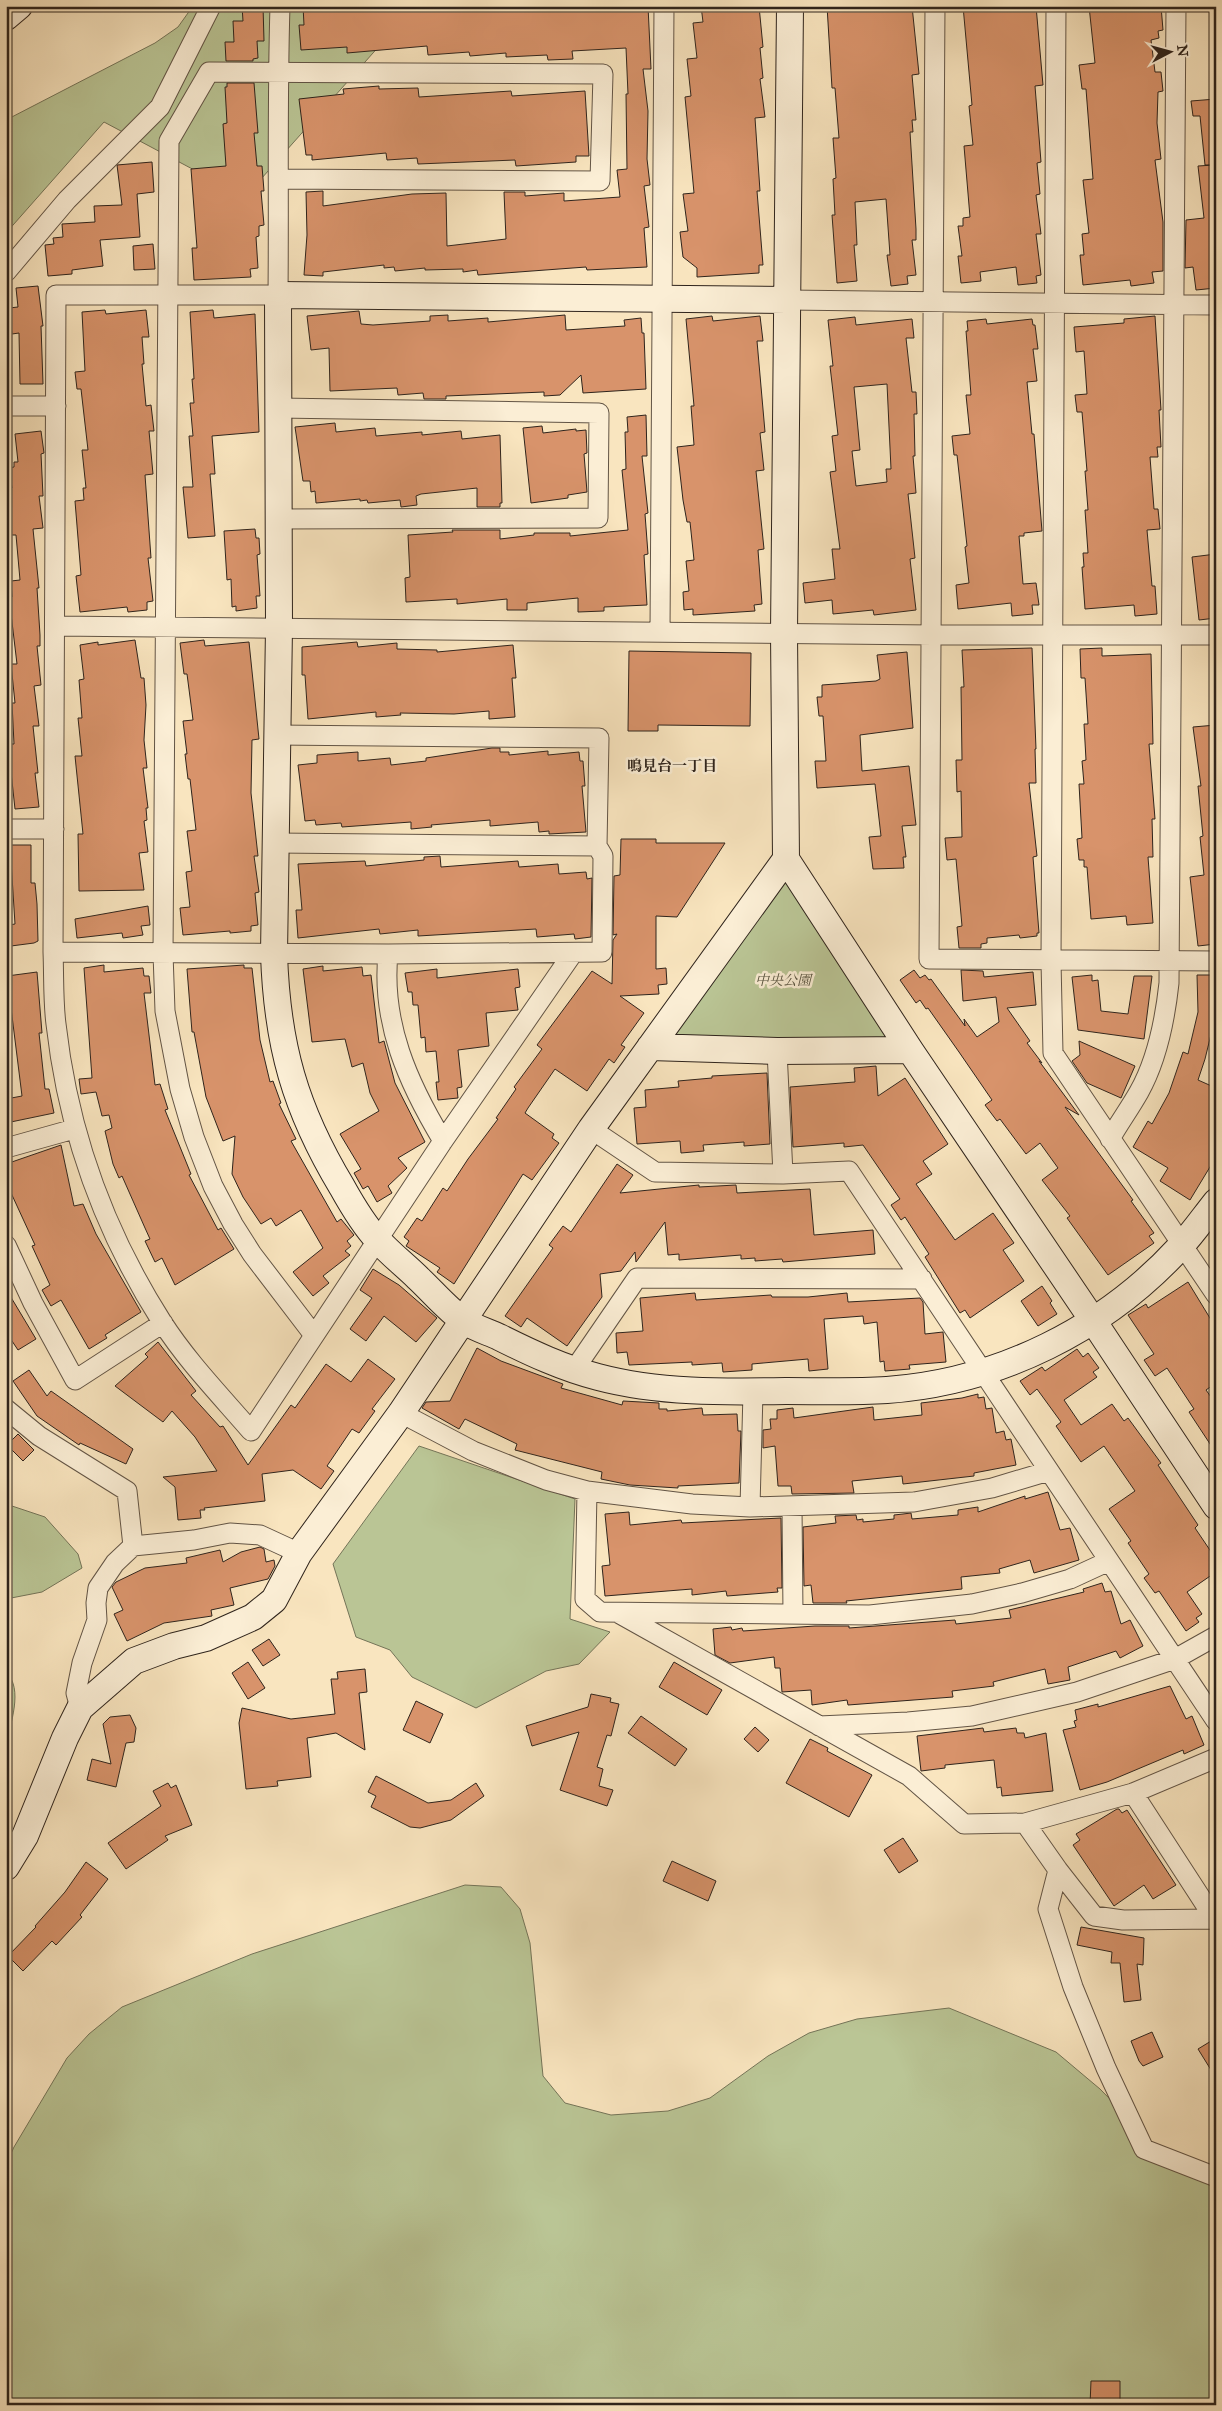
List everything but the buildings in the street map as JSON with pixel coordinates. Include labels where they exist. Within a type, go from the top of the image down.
[{"type":"street","points":[[6,17],[19,6]]},
{"type":"street","points":[[6,272],[67,200],[160,107],[211,6]]},
{"type":"street","points":[[280,6],[278,72],[280,179],[277,519],[279,628],[274,954],[276,1002],[287,1059],[303,1114],[318,1149],[377,1240],[464,1321],[538,1357],[574,1370],[636,1385],[668,1389],[753,1392],[888,1390],[928,1385],[984,1372],[1040,1350],[1094,1322],[1182,1246],[1216,1202]]},
{"type":"street","points":[[660,632],[664,6]]},
{"type":"street","points":[[790,6],[784,633],[786,859],[910,1050],[1216,1506]]},
{"type":"street","points":[[935,6],[933,635],[929,959],[1216,961]]},
{"type":"street","points":[[1056,6],[1051,961],[1053,1053],[1216,1295]]},
{"type":"street","points":[[1110,1139],[1139,1091],[1148,1072],[1166,1007],[1169,962],[1176,6]]},
{"type":"street","points":[[280,179],[600,182],[603,74],[209,72],[169,141],[166,296],[164,1011],[180,1088],[194,1138],[213,1186],[233,1224],[252,1254],[313,1334]]},
{"type":"street","points":[[573,953],[443,1141],[251,1430],[201,1374],[163,1323],[130,1267],[97,1198],[74,1129],[63,1076],[55,1023],[53,952],[56,295],[661,298],[1216,305]]},
{"type":"street","points":[[6,406],[56,406]]},
{"type":"street","points":[[277,519],[598,518],[599,413],[278,408]]},
{"type":"street","points":[[55,626],[933,635],[1216,635]]},
{"type":"street","points":[[53,952],[388,954],[602,952],[603,856],[598,846],[600,738],[276,736]]},
{"type":"street","points":[[6,829],[54,829]]},
{"type":"street","points":[[275,843],[598,846]]},
{"type":"street","points":[[6,1867],[25,1836],[65,1738],[80,1708],[112,1678],[134,1661],[174,1646],[206,1638],[253,1617],[274,1600],[299,1553],[401,1413],[592,1129],[786,859]]},
{"type":"street","points":[[388,954],[385,981],[392,1027],[408,1074],[424,1109],[443,1141]]},
{"type":"street","points":[[650,1047],[776,1051],[910,1050]]},
{"type":"street","points":[[776,1051],[783,1174]]},
{"type":"street","points":[[6,1148],[74,1129]]},
{"type":"street","points":[[592,1129],[655,1172],[783,1174],[849,1171],[1216,1721]]},
{"type":"street","points":[[6,1245],[33,1304],[75,1380],[163,1323]]},
{"type":"street","points":[[574,1370],[637,1278],[922,1279]]},
{"type":"street","points":[[750,1507],[753,1392]]},
{"type":"street","points":[[6,1410],[39,1436],[127,1491],[133,1546]]},
{"type":"street","points":[[401,1413],[474,1451],[546,1480],[587,1491],[692,1504],[750,1507],[914,1502],[992,1488],[1049,1472]]},
{"type":"street","points":[[587,1491],[584,1600],[600,1612],[620,1614],[870,1614],[972,1604],[1022,1593],[1070,1579],[1110,1561]]},
{"type":"street","points":[[792,1506],[793,1614]]},
{"type":"street","points":[[80,1708],[76,1693],[82,1663],[98,1620],[96,1603],[98,1588],[116,1563],[133,1546],[194,1540],[230,1533],[260,1535],[299,1553]]},
{"type":"street","points":[[620,1614],[909,1776],[964,1824],[1025,1822],[1133,1793],[1216,1758]]},
{"type":"street","points":[[818,1726],[908,1722],[972,1716],[1077,1692],[1175,1659],[1216,1636]]},
{"type":"street","points":[[1133,1793],[1215,1920]]},
{"type":"street","points":[[1025,1822],[1058,1870],[1094,1916],[1123,1920],[1215,1920]]},
{"type":"street","points":[[1058,1870],[1048,1909],[1073,1987],[1106,2068],[1144,2149],[1216,2177]]},
{"type":"green space","points":[[193,6],[399,6],[389,35],[245,197],[104,122],[6,233],[6,120],[155,43],[178,27]]},
{"type":"green space","name":"中央公園","points":[[786,859],[910,1050],[650,1047]]},
{"type":"green space","points":[[419,1446],[575,1499],[570,1619],[610,1632],[579,1664],[546,1671],[476,1708],[412,1677],[390,1650],[356,1637],[333,1564]]},
{"type":"green space","points":[[6,1504],[45,1517],[78,1554],[82,1568],[42,1592],[6,1599]]},
{"type":"green space","points":[[6,1672],[11,1679],[15,1697],[13,1717],[6,1745]]},
{"type":"green space","points":[[465,1885],[501,1887],[520,1909],[530,1943],[543,2076],[565,2103],[611,2115],[668,2111],[710,2098],[768,2056],[809,2033],[857,2019],[949,2008],[1056,2052],[1100,2089],[1158,2148],[1216,2187],[1216,2405],[6,2405],[6,2164],[14,2147],[67,2058],[89,2034],[122,2007],[252,1954]]},
{"type":"district","name":"鳴見台一丁目","points":[[672,766]]}]
